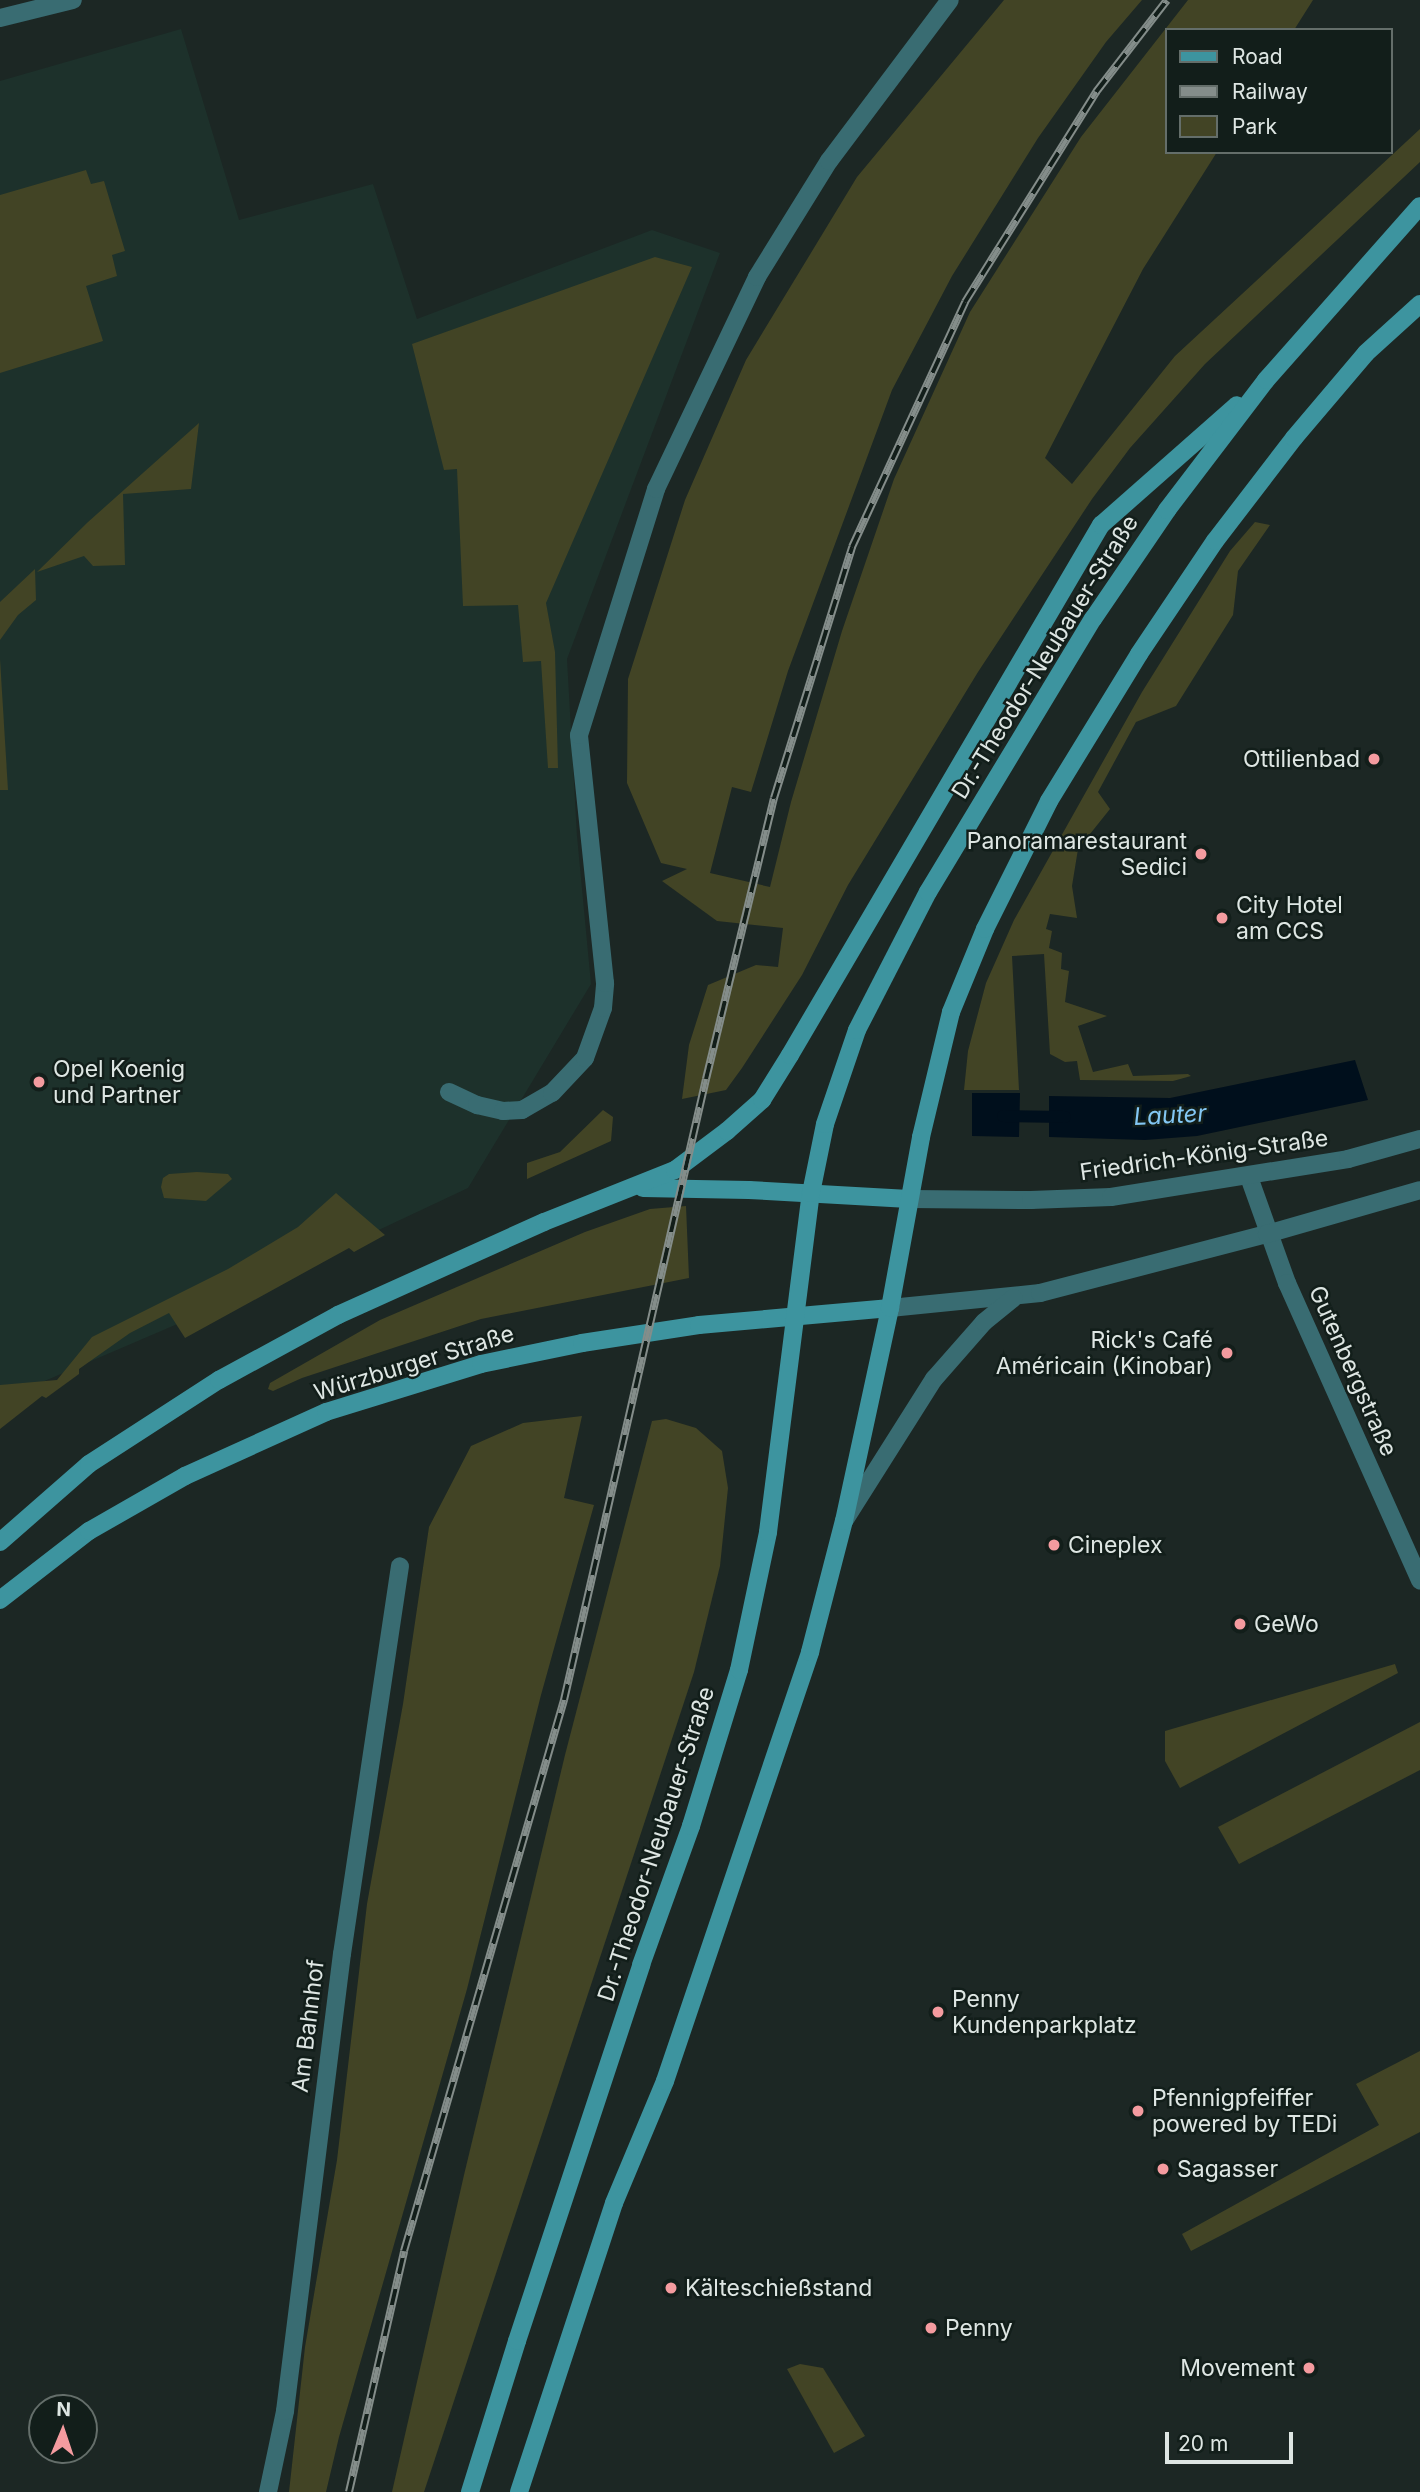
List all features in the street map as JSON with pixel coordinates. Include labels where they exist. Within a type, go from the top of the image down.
[{"type":"main road","name":"Dr.-Theodor-Neubauer-Straße","points":[[470,2492],[739,1670],[768,1532],[811,1193],[825,1124],[857,1030],[928,892],[1093,619],[1167,510],[1266,380],[1420,206]]},
{"type":"main road","points":[[519,2492],[614,2203],[665,2081],[810,1652],[844,1521],[890,1308],[909,1199],[951,1012],[985,929],[1049,801],[1139,654],[1215,541],[1294,438],[1366,354],[1420,304]]},
{"type":"main road","points":[[0,1542],[89,1464],[219,1380],[338,1315],[544,1222],[634,1188],[698,1156],[762,1100],[1101,525],[1266,380]]},
{"type":"main road","points":[[634,1188],[909,1199]]},
{"type":"main road","name":"Würzburger Straße","points":[[0,1600],[101,1524],[186,1476],[326,1412],[481,1364],[582,1343],[794,1315],[890,1308]]},
{"type":"street","points":[[0,18],[73,0]]},
{"type":"street","points":[[449,1093],[477,1105],[503,1111],[522,1110],[552,1093],[585,1058],[603,1008],[605,984],[579,734],[656,489],[757,277],[829,161],[950,0]]},
{"type":"street","name":"Friedrich-König-Straße","points":[[909,1199],[1031,1200],[1111,1197],[1348,1159],[1420,1139]]},
{"type":"street","name":"Gutenbergstraße","points":[[1249,1177],[1267,1234],[1287,1283],[1420,1581]]},
{"type":"street","points":[[890,1308],[1014,1298],[1267,1234],[1420,1190]]},
{"type":"street","points":[[844,1521],[934,1380],[984,1322],[1014,1298]]},
{"type":"street","name":"Am Bahnhof","points":[[268,2492],[285,2412],[342,1954],[400,1566]]},
{"type":"shaded area","points":[[181,29],[239,220],[373,184],[417,319],[652,230],[720,253],[567,659],[577,836],[591,984],[468,1188],[196,1316],[33,1386],[0,1394],[0,81]]},
{"type":"green space","points":[[1004,0],[1142,0],[1106,42],[1038,138],[952,276],[892,390],[788,671],[751,792],[732,787],[710,873],[770,887],[791,802],[842,631],[894,479],[970,312],[1081,137],[1164,31],[1164,154],[1216,154],[1143,269],[1045,458],[1072,484],[1175,356],[1420,129],[1420,162],[1205,364],[1130,448],[1092,499],[978,672],[848,885],[802,975],[742,1068],[726,1090],[682,1099],[689,1045],[708,985],[756,965],[778,967],[783,928],[717,921],[662,881],[687,869],[661,863],[627,783],[628,679],[685,500],[746,360],[857,177]]},
{"type":"green space","points":[[1188,0],[1313,0],[1295,28],[1166,28]]},
{"type":"green space","points":[[86,170],[91,184],[104,181],[125,251],[112,255],[117,276],[86,286],[103,341],[0,373],[0,195]]},
{"type":"green space","points":[[655,257],[692,267],[546,603],[555,652],[558,768],[548,768],[541,661],[523,662],[518,605],[463,606],[457,469],[444,470],[412,344]]},
{"type":"green space","points":[[199,423],[191,489],[123,494],[125,565],[93,566],[84,556],[37,572],[88,522]]},
{"type":"green space","points":[[1255,522],[1270,525],[1238,571],[1233,615],[1176,706],[1136,722],[1098,792],[1110,809],[1078,849],[1072,886],[1077,918],[1050,914],[1046,929],[1052,931],[1049,948],[1062,953],[1061,969],[1069,971],[1065,1002],[1107,1016],[1078,1026],[1093,1072],[1128,1064],[1133,1076],[1191,1076],[1173,1081],[1080,1080],[1077,1061],[1065,1062],[1050,1054],[1044,954],[1012,956],[1019,1090],[964,1090],[968,1051],[986,983],[1014,920],[1142,692],[1230,551]]},
{"type":"green space","points":[[35,569],[36,600],[18,615],[0,640],[0,602]]},
{"type":"green space","points":[[0,659],[8,790],[0,790]]},
{"type":"green space","points":[[603,1110],[613,1117],[611,1141],[527,1179],[527,1163],[560,1152]]},
{"type":"green space","points":[[169,1174],[228,1174],[232,1179],[206,1201],[164,1198],[161,1187],[163,1178]]},
{"type":"green space","points":[[336,1193],[385,1235],[354,1252],[349,1248],[185,1338],[169,1313],[130,1333],[79,1369],[79,1374],[46,1398],[42,1396],[0,1429],[0,1385],[57,1380],[92,1337],[228,1269],[298,1227]]},
{"type":"green space","points":[[686,1206],[689,1278],[481,1319],[302,1378],[273,1391],[268,1389],[270,1383],[380,1320],[585,1232],[650,1209]]},
{"type":"green space","points":[[582,1416],[564,1498],[594,1505],[541,1695],[467,1989],[339,2437],[326,2492],[289,2492],[305,2347],[337,2160],[367,1904],[403,1704],[429,1527],[471,1446],[523,1423]]},
{"type":"green space","points":[[666,1419],[696,1428],[722,1451],[728,1488],[720,1566],[694,1672],[424,2492],[392,2492],[464,2175],[565,1755],[652,1421]]},
{"type":"green space","points":[[1395,1664],[1398,1673],[1180,1788],[1165,1761],[1165,1731]]},
{"type":"green space","points":[[1420,1722],[1420,1770],[1239,1864],[1218,1827]]},
{"type":"green space","points":[[1420,2051],[1420,2132],[1191,2251],[1182,2234],[1379,2125],[1356,2084]]},
{"type":"green space","points":[[800,2364],[823,2368],[865,2436],[834,2453],[787,2369]]},
{"type":"water","points":[[1355,1060],[1368,1100],[1197,1136],[1145,1140],[1049,1137],[1049,1096],[1170,1098]]},
{"type":"water","points":[[972,1093],[1020,1093],[1019,1137],[972,1136]]},
{"type":"waterway","name":"Lauter","points":[[1003,1116],[1065,1117]]},
{"type":"railway","points":[[349,2492],[404,2251],[564,1700],[706,1079],[774,798],[852,547],[965,302],[1096,92],[1167,0]]},
{"type":"place","name":"Ottilienbad","points":[[1374,759]]},
{"type":"place","name":"Panoramarestaurant Sedici","points":[[1201,854]]},
{"type":"place","name":"City Hotel am CCS","points":[[1222,918]]},
{"type":"place","name":"Opel Koenig und Partner","points":[[39,1082]]},
{"type":"place","name":"Rick's Café Américain (Kinobar)","points":[[1227,1353]]},
{"type":"place","name":"Cineplex","points":[[1054,1545]]},
{"type":"place","name":"GeWo","points":[[1240,1624]]},
{"type":"place","name":"Penny Kundenparkplatz","points":[[938,2012]]},
{"type":"place","name":"Pfennigpfeiffer powered by TEDi","points":[[1138,2111]]},
{"type":"place","name":"Sagasser","points":[[1163,2169]]},
{"type":"place","name":"Kälteschießstand","points":[[671,2288]]},
{"type":"place","name":"Penny","points":[[931,2328]]},
{"type":"place","name":"Movement","points":[[1309,2368]]}]
